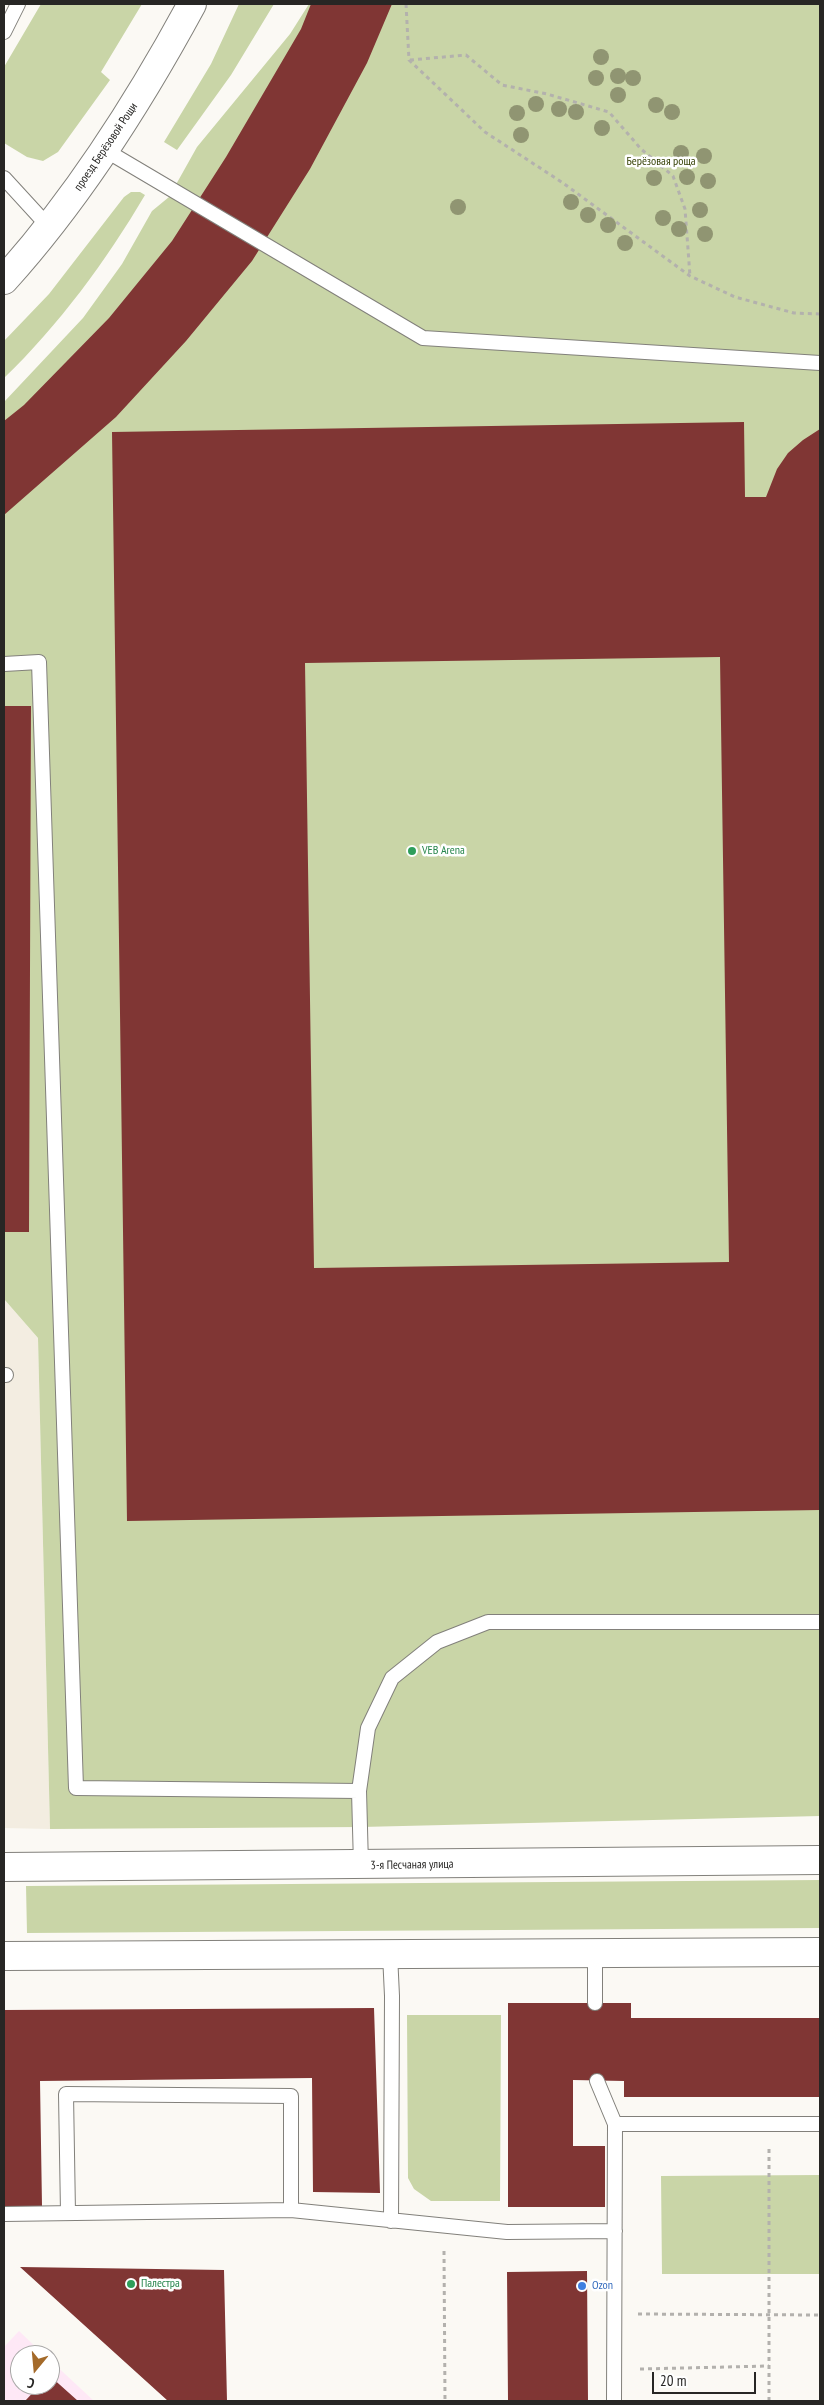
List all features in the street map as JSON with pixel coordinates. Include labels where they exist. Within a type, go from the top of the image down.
[{"type":"street","name":"проезд Берёзовой Рощи","points":[[4,280],[76,191],[126,119],[192,4]]},
{"type":"street","name":"3-я Песчаная улица","points":[[4,1867],[820,1860]]},
{"type":"street","points":[[4,1956],[820,1952]]},
{"type":"lane","points":[[4,32],[18,4]]},
{"type":"lane","points":[[104,150],[423,338],[820,363]]},
{"type":"lane","points":[[4,178],[48,226]]},
{"type":"lane","points":[[4,664],[39,662],[76,1788],[359,1792]]},
{"type":"lane","points":[[361,1865],[359,1792],[368,1728],[392,1678],[437,1642],[488,1622],[820,1622]]},
{"type":"lane","points":[[595,1953],[595,2003]]},
{"type":"lane","points":[[390,1954],[392,1996],[392,2220]]},
{"type":"lane","points":[[596,2081],[615,2124],[614,2401]]},
{"type":"lane","points":[[68,2213],[66,2094],[291,2096],[291,2210]]},
{"type":"lane","points":[[615,2124],[820,2124]]},
{"type":"lane","points":[[4,2214],[291,2210],[508,2232],[615,2231]]},
{"type":"path","points":[[406,4],[409,60],[485,132],[563,184],[690,276],[742,299],[794,313],[820,314]]},
{"type":"path","points":[[409,60],[466,55],[502,85],[547,94],[609,112],[641,149],[673,176],[685,209],[690,276]]},
{"type":"path","points":[[769,2124],[769,2401]]},
{"type":"path","points":[[444,2226],[445,2401]]},
{"type":"path","points":[[614,2314],[820,2315]]},
{"type":"path","points":[[663,2368],[769,2366]]},
{"type":"shaded area","points":[[4,1299],[38,1338],[50,1829],[4,1828]]},
{"type":"shaded area","points":[[19,2331],[34,2345],[10,2345],[10,2395],[60,2395],[60,2369],[94,2401],[4,2401],[4,2347]]},
{"type":"green space","points":[[41,4],[142,4],[101,72],[110,80],[58,152],[43,161],[27,157],[4,143],[4,67]]},
{"type":"green space","points":[[239,4],[274,4],[231,75],[177,150],[164,142],[211,64]]},
{"type":"green space","name":"VEB Arena","points":[[309,4],[820,4],[820,1816],[361,1827],[50,1829],[38,1338],[4,1299],[4,402],[83,318],[122,264],[152,211],[169,197],[197,147],[290,34]]},
{"type":"green space","points":[[131,192],[140,192],[145,195],[98,268],[44,336],[4,378],[4,341],[49,294],[124,197]]},
{"type":"green space","points":[[820,1880],[820,1928],[27,1933],[26,1886]]},
{"type":"green space","points":[[407,2015],[501,2015],[500,2201],[431,2201],[414,2189],[408,2178]]},
{"type":"green space","points":[[820,2175],[820,2274],[662,2274],[661,2176]]},
{"type":"building","points":[[311,4],[392,4],[367,63],[310,169],[252,261],[186,341],[116,417],[4,515],[4,421],[24,405],[109,318],[172,241],[226,157],[301,29]]},
{"type":"building","points":[[744,422],[745,497],[766,497],[777,469],[788,453],[820,429],[820,1510],[127,1521],[112,432]],"holes":[[[720,657],[729,1262],[314,1268],[305,663]]]},
{"type":"building","points":[[4,706],[31,706],[29,1232],[4,1232]]},
{"type":"building","points":[[508,2003],[631,2003],[631,2018],[820,2018],[820,2097],[624,2097],[624,2081],[573,2080],[573,2146],[605,2146],[605,2207],[508,2207]]},
{"type":"building","points":[[374,2008],[380,2193],[313,2192],[312,2078],[40,2081],[42,2206],[4,2206],[4,2010]]},
{"type":"building","points":[[20,2267],[224,2270],[227,2401],[168,2401]]},
{"type":"building","points":[[587,2271],[588,2401],[508,2401],[507,2272]]},
{"type":"building","points":[[60,2385],[78,2401],[25,2401],[31,2395],[60,2395]]},
{"type":"place","name":"VEB Arena","points":[[412,851]]},
{"type":"place","name":"Палестра","points":[[131,2284]]},
{"type":"place","name":"Ozon","points":[[582,2286]]},
{"type":"park label","name":"Берёзовая роща","points":[[661,162]]}]
